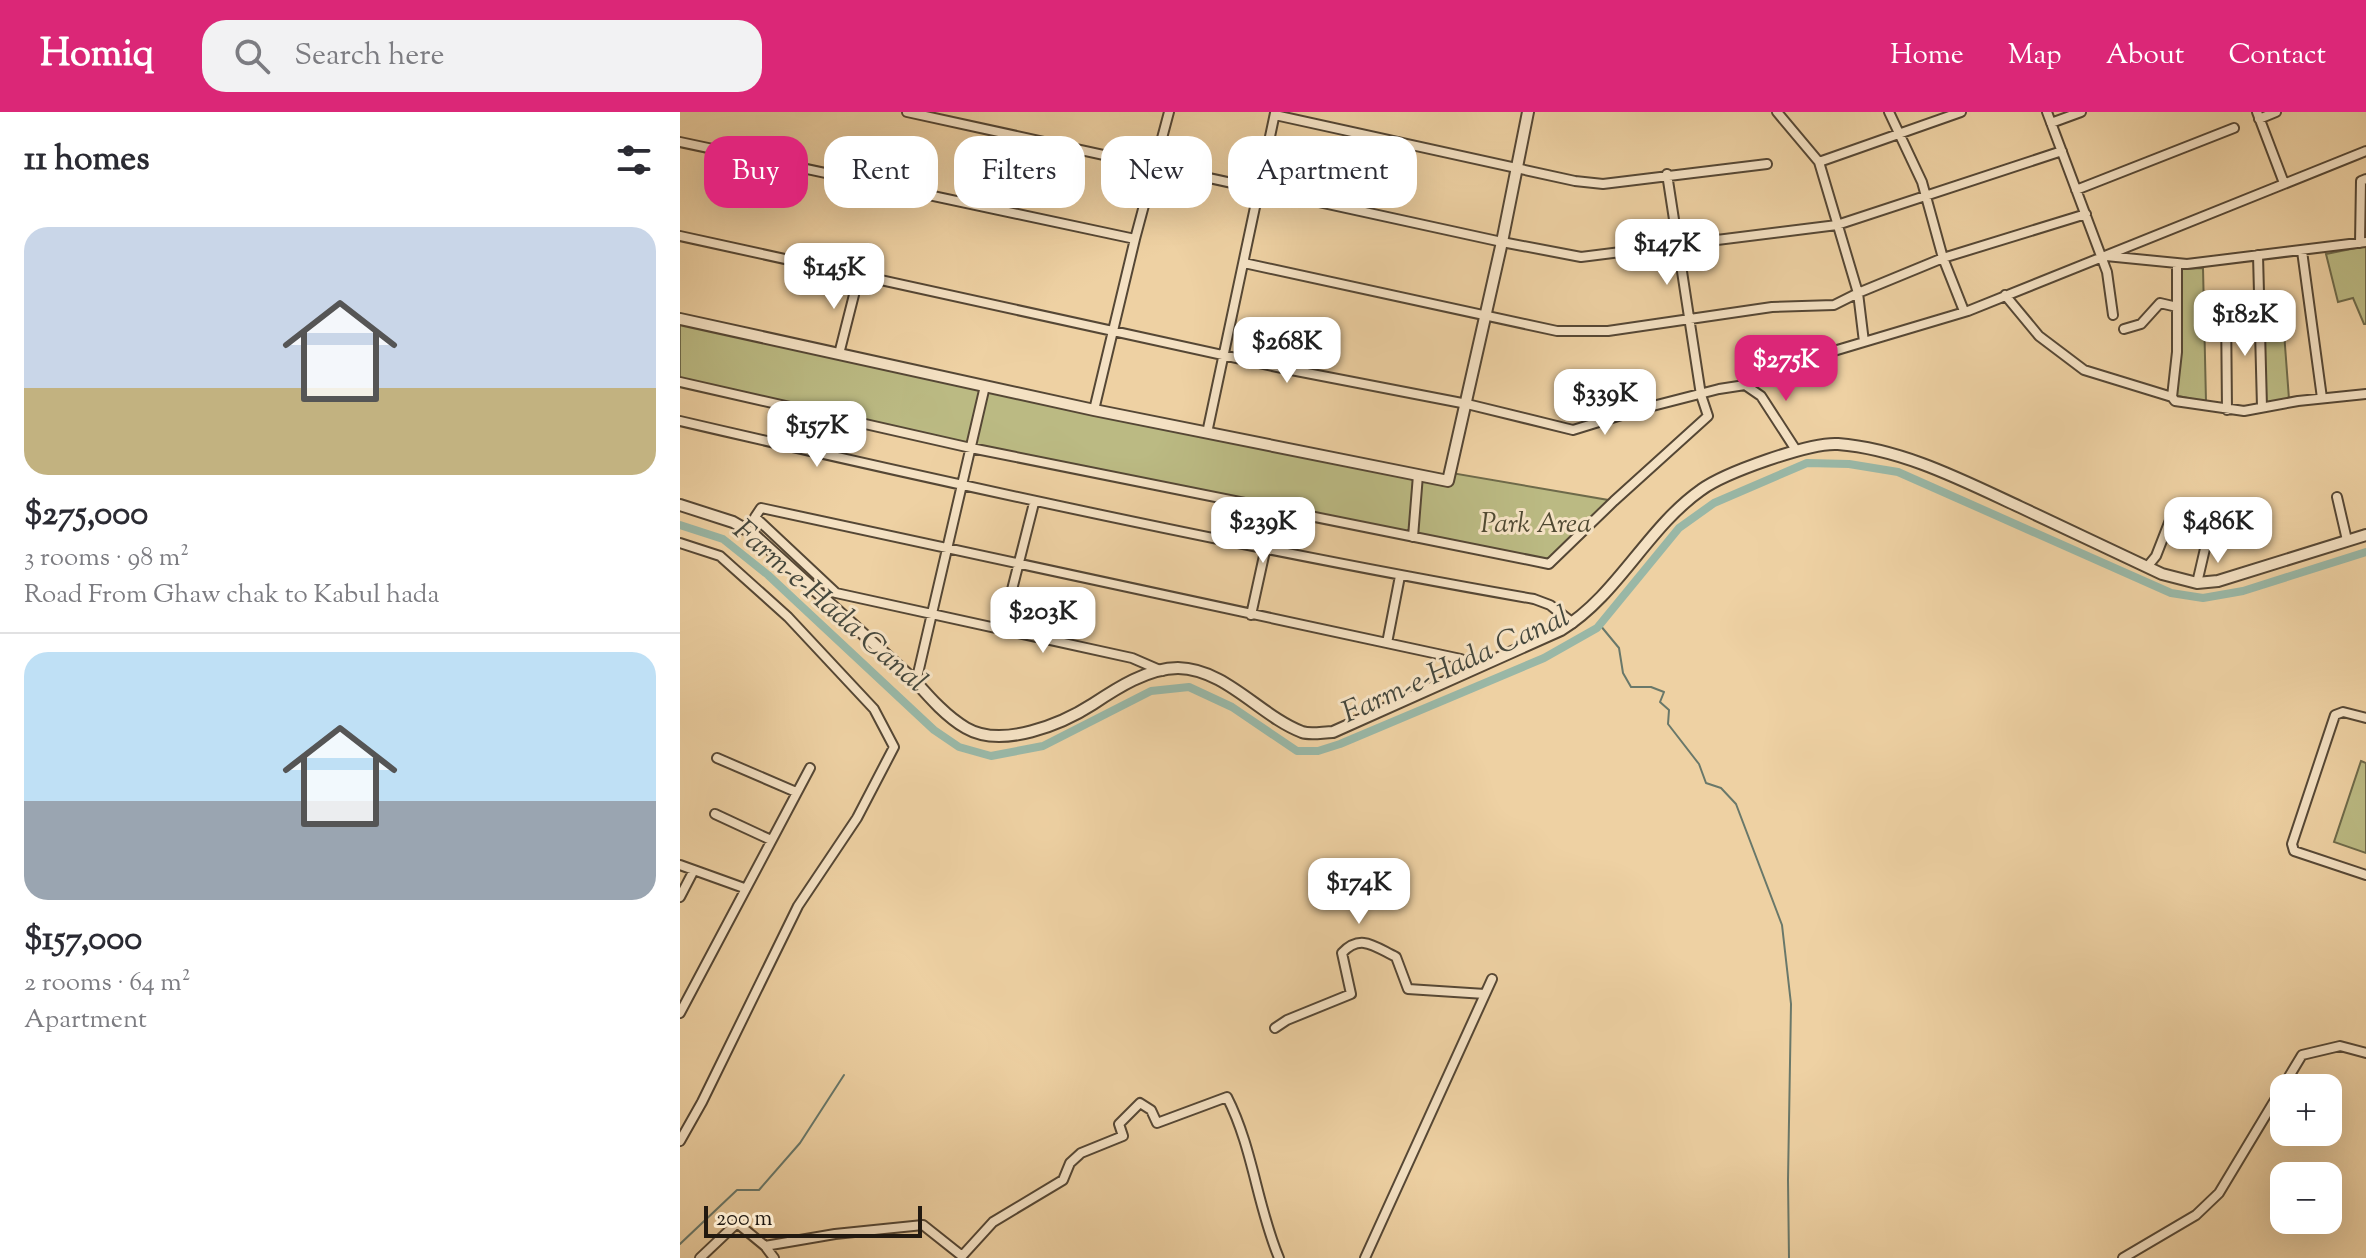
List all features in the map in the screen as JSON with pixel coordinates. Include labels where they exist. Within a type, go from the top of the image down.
[{"type":"street","points":[[907,112],[1101,153]]},
{"type":"street","points":[[1163,136],[1169,112]]},
{"type":"street","points":[[680,319],[1094,410],[1448,481],[1528,112]]},
{"type":"street","points":[[1889,112],[1922,182],[1943,258],[1964,311]]},
{"type":"street","points":[[1819,162],[1961,112]]},
{"type":"street","points":[[2047,112],[2107,272],[2113,315]]},
{"type":"street","points":[[2051,123],[2081,112]]},
{"type":"street","points":[[2276,112],[2258,115],[2284,183]]},
{"type":"street","points":[[1782,113],[1819,162],[1858,293],[1864,342]]},
{"type":"street","points":[[1271,136],[1275,114],[1575,181],[1603,184],[1767,164]]},
{"type":"street","points":[[2076,190],[2234,128]]},
{"type":"street","points":[[680,142],[1135,239]]},
{"type":"street","points":[[1344,208],[1581,257],[1837,225],[2062,151]]},
{"type":"street","points":[[1770,370],[1964,311],[2366,151]]},
{"type":"street","points":[[680,382],[971,448],[1549,564],[1708,416],[1701,395],[1667,174]]},
{"type":"street","points":[[2101,256],[2177,263],[2363,242],[2361,181],[2366,179]]},
{"type":"street","points":[[1094,410],[1143,208]]},
{"type":"street","points":[[1207,433],[1256,208]]},
{"type":"street","points":[[1244,263],[1557,331],[1608,331],[1772,307],[1834,305],[1943,258],[2086,214]]},
{"type":"street","points":[[680,236],[1224,355],[1467,404],[1573,430],[1641,409],[1745,385],[1761,396],[1796,450]]},
{"type":"street","points":[[2302,251],[2322,398]]},
{"type":"street","points":[[2258,255],[2262,407]]},
{"type":"street","points":[[2172,397],[2177,263]]},
{"type":"street","points":[[839,354],[859,275]]},
{"type":"street","points":[[2005,295],[2039,336],[2084,370],[2172,397],[2175,401],[2244,411],[2366,394]]},
{"type":"street","points":[[2124,329],[2141,324],[2160,303],[2177,307]]},
{"type":"street","points":[[2226,307],[2227,410]]},
{"type":"street","points":[[916,682],[985,386]]},
{"type":"street","points":[[680,421],[1034,503],[1400,576],[1534,599],[1550,605],[1573,623]]},
{"type":"street","points":[[680,505],[733,522],[752,533],[916,682],[930,699],[967,729],[987,735],[1018,734],[1049,726],[1115,690],[1178,668],[1210,675],[1304,733],[1333,732],[1573,623],[1582,617],[1677,508],[1704,487],[1796,450],[1835,444],[1887,453],[1948,474],[2162,574],[2197,583],[2218,581],[2366,535]]},
{"type":"street","points":[[1413,537],[1418,475]]},
{"type":"street","points":[[2337,497],[2347,540]]},
{"type":"street","points":[[1002,629],[1034,503]]},
{"type":"street","points":[[1163,672],[1132,658],[836,593],[755,517],[761,508],[1461,659],[1470,671]]},
{"type":"street","points":[[1251,615],[1274,510]]},
{"type":"street","points":[[2147,567],[2156,556],[2174,510]]},
{"type":"street","points":[[2197,583],[2207,540]]},
{"type":"street","points":[[680,543],[720,556],[788,617],[874,709],[894,747],[857,818],[798,906],[680,1141]]},
{"type":"street","points":[[1387,643],[1400,576]]},
{"type":"street","points":[[2366,718],[2343,712],[2335,715],[2292,844],[2294,851],[2366,875]]},
{"type":"street","points":[[717,758],[796,792]]},
{"type":"street","points":[[680,1013],[810,768]]},
{"type":"street","points":[[715,814],[771,840]]},
{"type":"street","points":[[680,865],[744,888]]},
{"type":"street","points":[[680,897],[694,870]]},
{"type":"street","points":[[1275,1028],[1287,1020],[1351,994],[1342,953],[1351,944],[1362,941],[1396,957],[1408,989],[1485,994]]},
{"type":"street","points":[[1365,1258],[1492,979]]},
{"type":"street","points":[[2123,1258],[2196,1215],[2219,1193],[2302,1055],[2340,1046],[2366,1053]]},
{"type":"street","points":[[765,1246],[835,1234],[923,1225],[962,1256],[993,1222],[1063,1180],[1070,1163],[1081,1153],[1123,1136],[1119,1124],[1140,1103],[1151,1110],[1157,1123],[1227,1097],[1241,1124],[1267,1229],[1279,1258]]},
{"type":"street","points":[[700,1258],[737,1223],[765,1246],[774,1258]]},
{"type":"green space","points":[[2366,246],[2364,324],[2353,298],[2338,302],[2326,254]]},
{"type":"green space","points":[[2203,268],[2206,402],[2174,395],[2182,269]]},
{"type":"green space","points":[[2257,307],[2266,307],[2267,319],[2283,319],[2289,399],[2261,403]]},
{"type":"green space","name":"Park Area","points":[[680,319],[1448,481],[1452,473],[1614,501],[1549,564],[1274,510],[680,382]]},
{"type":"green space","points":[[2361,761],[2366,763],[2366,853],[2334,842]]},
{"type":"waterway","name":"Farm-e-Hada Canal","points":[[680,525],[723,539],[768,575],[934,730],[959,747],[991,756],[1043,746],[1151,691],[1189,687],[1232,707],[1297,751],[1318,751],[1340,744],[1544,658],[1597,628],[1679,528],[1714,503],[1807,463],[1849,464],[1898,472],[2171,593],[2203,598],[2243,591],[2366,552]]},
{"type":"waterway","points":[[1600,625],[1619,648],[1623,673],[1631,687],[1651,687],[1664,692],[1660,702],[1669,710],[1668,724],[1699,764],[1706,783],[1721,788],[1736,804],[1782,925],[1791,1004],[1789,1258]]},
{"type":"waterway","points":[[680,1244],[737,1190],[759,1190],[800,1143],[844,1075]]}]
